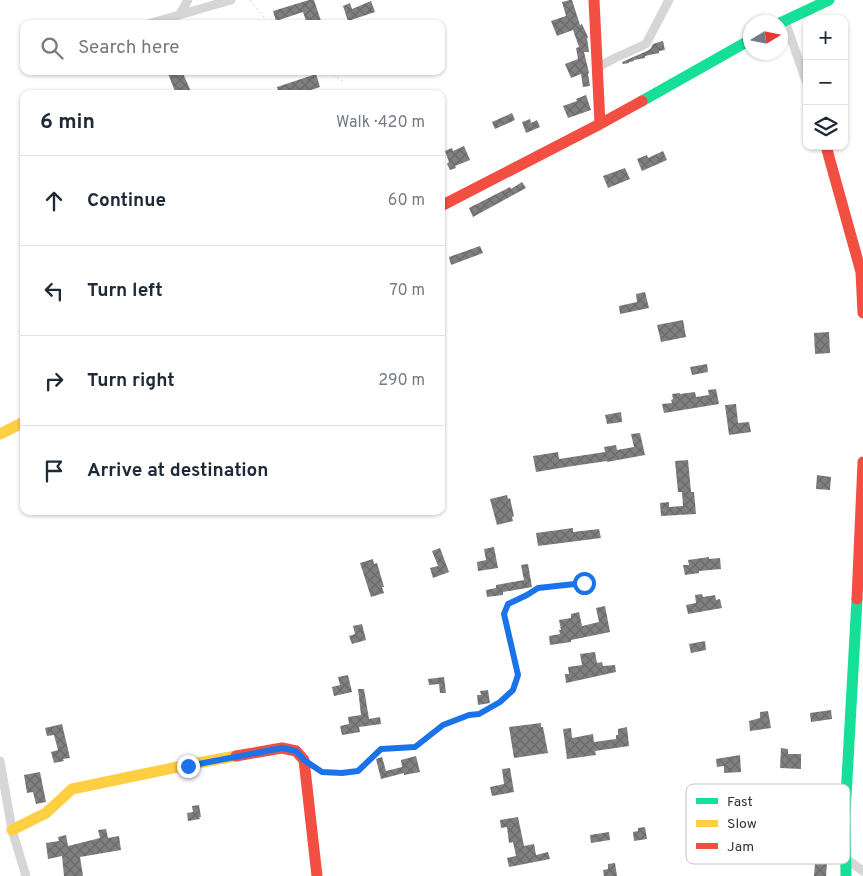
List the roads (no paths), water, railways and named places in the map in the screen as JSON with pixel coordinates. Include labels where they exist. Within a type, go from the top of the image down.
[{"type":"main road","points":[[594,0],[600,124]]},
{"type":"main road","points":[[788,19],[829,0]]},
{"type":"main road","points":[[445,204],[600,124],[743,44]]},
{"type":"main road","points":[[827,150],[861,272],[863,313]]},
{"type":"main road","points":[[0,434],[20,424]]},
{"type":"main road","points":[[846,784],[854,664],[863,462]]},
{"type":"main road","points":[[12,830],[46,813],[72,789],[282,748],[296,751],[304,760],[317,876]]},
{"type":"street","points":[[180,14],[188,0]]},
{"type":"street","points":[[161,20],[212,3],[231,0]]},
{"type":"street","points":[[598,67],[646,44],[669,0]]},
{"type":"street","points":[[788,37],[803,74]]},
{"type":"street","points":[[0,761],[12,830],[26,876]]},
{"type":"street","points":[[850,862],[863,871]]}]
